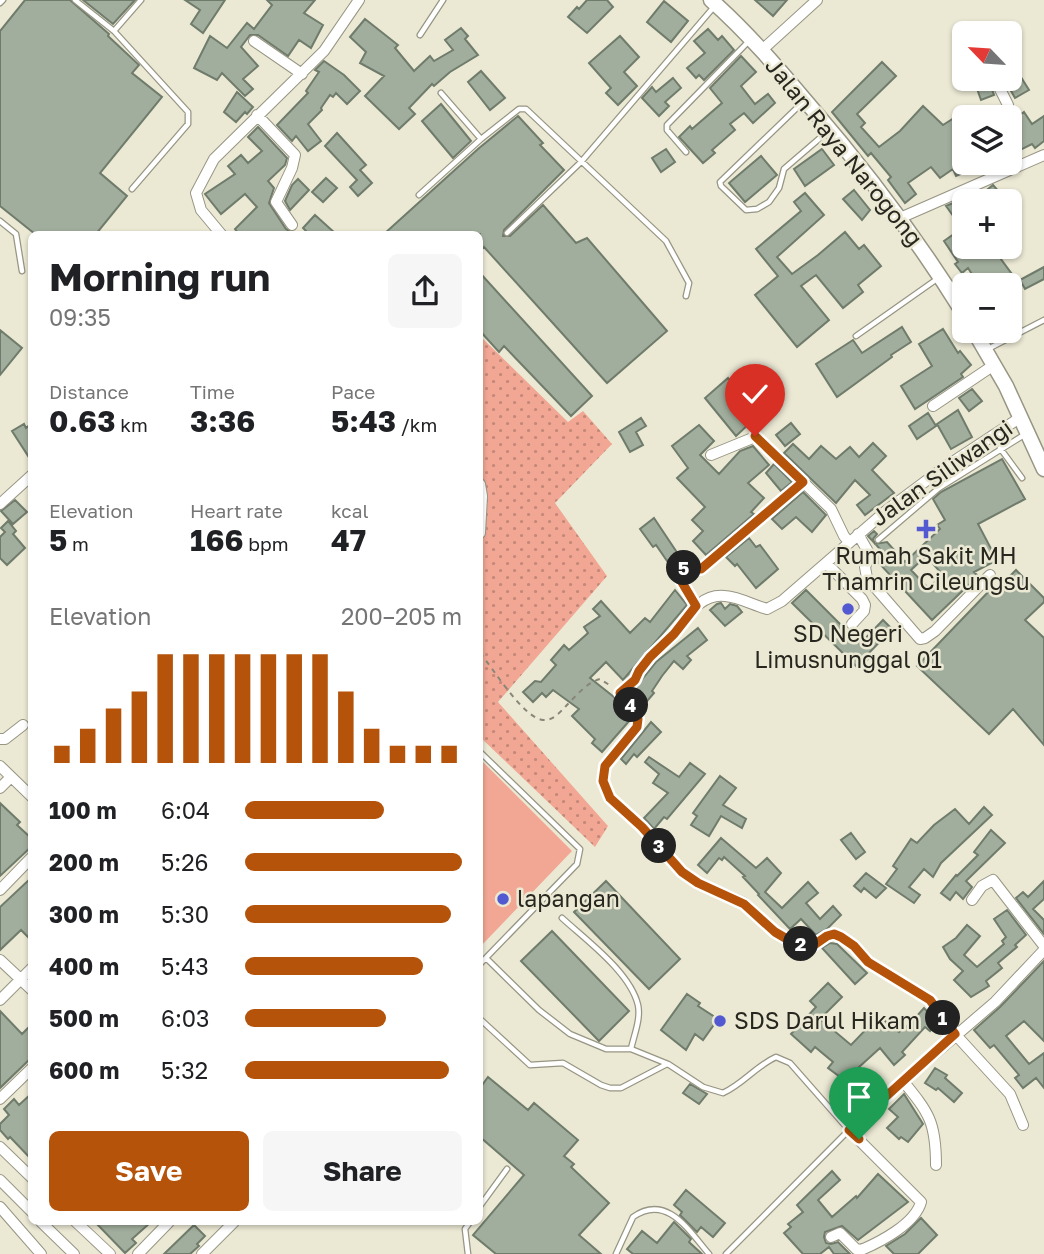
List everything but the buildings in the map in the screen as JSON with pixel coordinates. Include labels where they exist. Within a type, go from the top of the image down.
[{"type":"main road","name":"Jalan Raya Narogong","points":[[713,2],[751,38],[831,130],[900,218],[952,295]]},
{"type":"main road","points":[[981,343],[1021,417],[1044,469]]},
{"type":"main road","points":[[1037,453],[1044,474]]},
{"type":"street","points":[[218,231],[201,210],[196,193],[214,159],[324,51],[359,0]]},
{"type":"street","points":[[762,50],[817,0]]},
{"type":"street","points":[[254,41],[302,74]]},
{"type":"street","points":[[257,115],[295,155],[295,163],[276,202],[292,225]]},
{"type":"street","points":[[1022,161],[1044,155]]},
{"type":"street","points":[[900,218],[989,175]]},
{"type":"street","points":[[933,406],[994,365]]},
{"type":"street","name":"Jalan Siliwangi","points":[[711,455],[755,436],[831,509],[849,541],[942,470],[1021,417]]},
{"type":"street","points":[[696,606],[680,579],[682,570],[689,564],[701,569],[803,482]]},
{"type":"street","points":[[0,504],[28,483]]},
{"type":"street","points":[[858,534],[870,555],[865,566],[867,578],[920,639],[935,631],[990,575]]},
{"type":"street","points":[[849,541],[782,601],[766,609],[723,595],[707,599],[696,606],[674,634],[650,657],[635,680],[620,693],[633,708],[638,719],[637,727],[605,766],[603,781],[610,798],[642,827],[682,872],[698,883],[744,904],[775,932],[792,942],[814,945],[827,936],[834,934],[841,937],[854,946],[868,962],[930,1000],[955,1034],[1010,1094],[1023,1125]]},
{"type":"street","points":[[826,563],[865,605],[864,611],[852,624]]},
{"type":"street","points":[[0,739],[5,739],[23,725]]},
{"type":"street","points":[[0,766],[28,793]]},
{"type":"street","points":[[0,788],[11,777]]},
{"type":"street","points":[[0,890],[28,861]]},
{"type":"street","points":[[936,1165],[933,1125],[927,1110],[903,1081],[995,1002],[1044,948],[993,880],[982,886],[972,900]]},
{"type":"street","points":[[0,960],[28,987]]},
{"type":"street","points":[[0,999],[28,972]]},
{"type":"street","points":[[0,1099],[28,1072]]},
{"type":"street","points":[[831,1237],[840,1233],[856,1249],[862,1250],[895,1232],[919,1208],[921,1202],[849,1130]]},
{"type":"street","points":[[0,1147],[28,1171]]},
{"type":"street","points":[[0,1180],[28,1208]]},
{"type":"street","points":[[0,1207],[41,1254]]},
{"type":"street","points":[[44,1225],[74,1254]]},
{"type":"street","points":[[79,1225],[110,1254]]},
{"type":"street","points":[[138,1254],[166,1225]]},
{"type":"street","points":[[202,1254],[231,1225]]},
{"type":"lane","points":[[75,0],[114,31],[188,112],[187,124],[132,189]]},
{"type":"lane","points":[[114,31],[141,0]]},
{"type":"lane","points":[[421,35],[443,0]]},
{"type":"lane","points":[[507,233],[581,162],[713,2]]},
{"type":"lane","points":[[686,152],[667,130],[667,125],[751,38]]},
{"type":"lane","points":[[441,93],[481,139]]},
{"type":"lane","points":[[805,100],[720,182],[721,186],[746,210],[757,209],[769,202],[779,188],[784,169],[831,130]]},
{"type":"lane","points":[[419,195],[481,139],[523,108],[666,241],[689,283],[686,296]]},
{"type":"lane","points":[[0,221],[16,234],[22,271]]},
{"type":"lane","points":[[856,336],[940,276]]},
{"type":"lane","points":[[985,350],[1044,320]]},
{"type":"lane","points":[[878,540],[939,488],[1028,433]]},
{"type":"lane","points":[[1000,448],[1022,478]]},
{"type":"lane","points":[[483,755],[580,849],[577,864],[483,961]]},
{"type":"lane","points":[[562,918],[622,975],[638,1005],[638,1022],[631,1049]]},
{"type":"lane","points":[[486,958],[539,1010],[570,1034],[606,1049],[631,1049],[668,1064],[703,1087],[723,1093],[737,1087],[764,1063],[776,1058],[786,1061],[804,1077],[849,1130]]},
{"type":"lane","points":[[483,1022],[530,1065],[563,1063],[610,1088],[621,1087],[668,1064]]},
{"type":"lane","points":[[726,1254],[849,1130],[903,1081]]},
{"type":"lane","points":[[483,1202],[507,1169]]},
{"type":"lane","points":[[616,1254],[633,1217],[649,1209],[676,1216],[709,1254]]},
{"type":"lane","points":[[468,1225],[465,1229],[468,1254]]},
{"type":"path","points":[[483,657],[519,703],[534,717],[542,720],[554,718],[591,681],[600,679],[620,693]]},
{"type":"shaded area","points":[[483,339],[568,422],[583,411],[612,444],[555,503],[607,576],[498,702],[608,826],[595,847],[483,740]]},
{"type":"shaded area","name":"lapangan","points":[[483,762],[572,851],[483,944]]},
{"type":"place","name":"Rumah Sakit MH Thamrin Cileungsu","points":[[926,529]]},
{"type":"place","name":"SD Negeri Limusnunggal 01","points":[[848,609]]},
{"type":"place","name":"lapangan","points":[[503,899]]},
{"type":"place","name":"SDS Darul Hikam","points":[[720,1021]]},
{"type":"route","points":[[755,436],[803,482],[701,569],[689,564],[682,570],[680,579],[696,606],[674,634],[650,657],[635,680],[620,693],[633,708],[638,719],[637,727],[605,766],[603,781],[610,798],[642,827],[682,872],[698,883],[744,904],[775,932],[792,942],[814,945],[827,936],[834,934],[841,937],[854,946],[868,962],[930,1000],[955,1034],[849,1130],[859,1139]]}]
